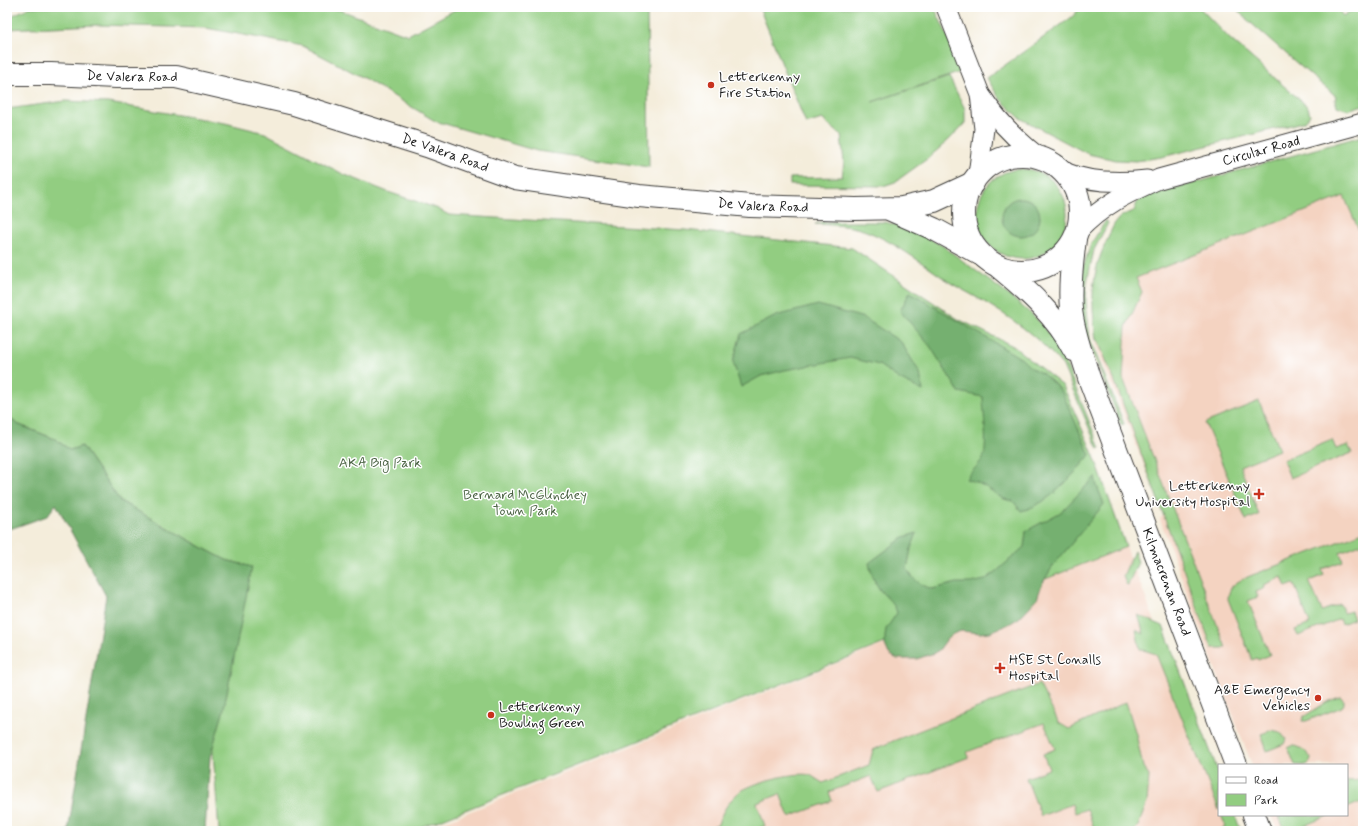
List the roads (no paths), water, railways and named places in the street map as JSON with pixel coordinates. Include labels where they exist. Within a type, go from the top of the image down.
[{"type":"main road","name":"De Valera Road","points":[[7,74],[176,77],[294,104],[427,146],[515,178],[639,196],[750,206],[888,209],[911,207],[927,203],[947,196],[975,179]]},
{"type":"main road","points":[[1076,235],[1062,256],[1050,264],[1035,270],[1010,270],[991,262],[972,242],[965,224],[964,215],[966,199],[975,179],[988,166],[1002,158],[1017,155],[1037,156],[1049,161],[1064,172],[1075,188],[1079,198],[1081,214],[1076,235],[1070,276],[1071,309],[1074,326],[1089,378]]},
{"type":"main road","points":[[888,209],[934,229],[959,242],[991,262],[1028,292],[1049,312],[1070,343],[1089,378]]},
{"type":"main road","name":"Kilmacrenan Road","points":[[1089,378],[1236,764]]},
{"type":"main road","points":[[1254,816],[1260,831]]},
{"type":"street","points":[[946,7],[980,94],[998,119],[1014,136],[1037,156]]},
{"type":"street","points":[[975,179],[984,130],[980,94]]},
{"type":"street","name":"Circular Road","points":[[1159,179],[1363,123]]},
{"type":"street","points":[[1064,172],[1080,178],[1098,181],[1124,182],[1159,179]]},
{"type":"street","points":[[1076,235],[1093,215],[1107,205],[1129,192],[1159,179]]},
{"type":"place","name":"Letterkenny Fire Station","points":[[711,85]]},
{"type":"place","name":"Letterkenny University Hospital","points":[[1259,494]]},
{"type":"place","name":"HSE St Conalls Hospital","points":[[1000,668]]},
{"type":"place","name":"A&E Emergency Vehicles","points":[[1318,698]]},
{"type":"place","name":"Letterkenny Bowling Green","points":[[491,715]]},
{"type":"park label","name":"AKA Big Park","points":[[380,463]]},
{"type":"park label","name":"Bernard McGlinchey Town Park","points":[[525,504]]}]
